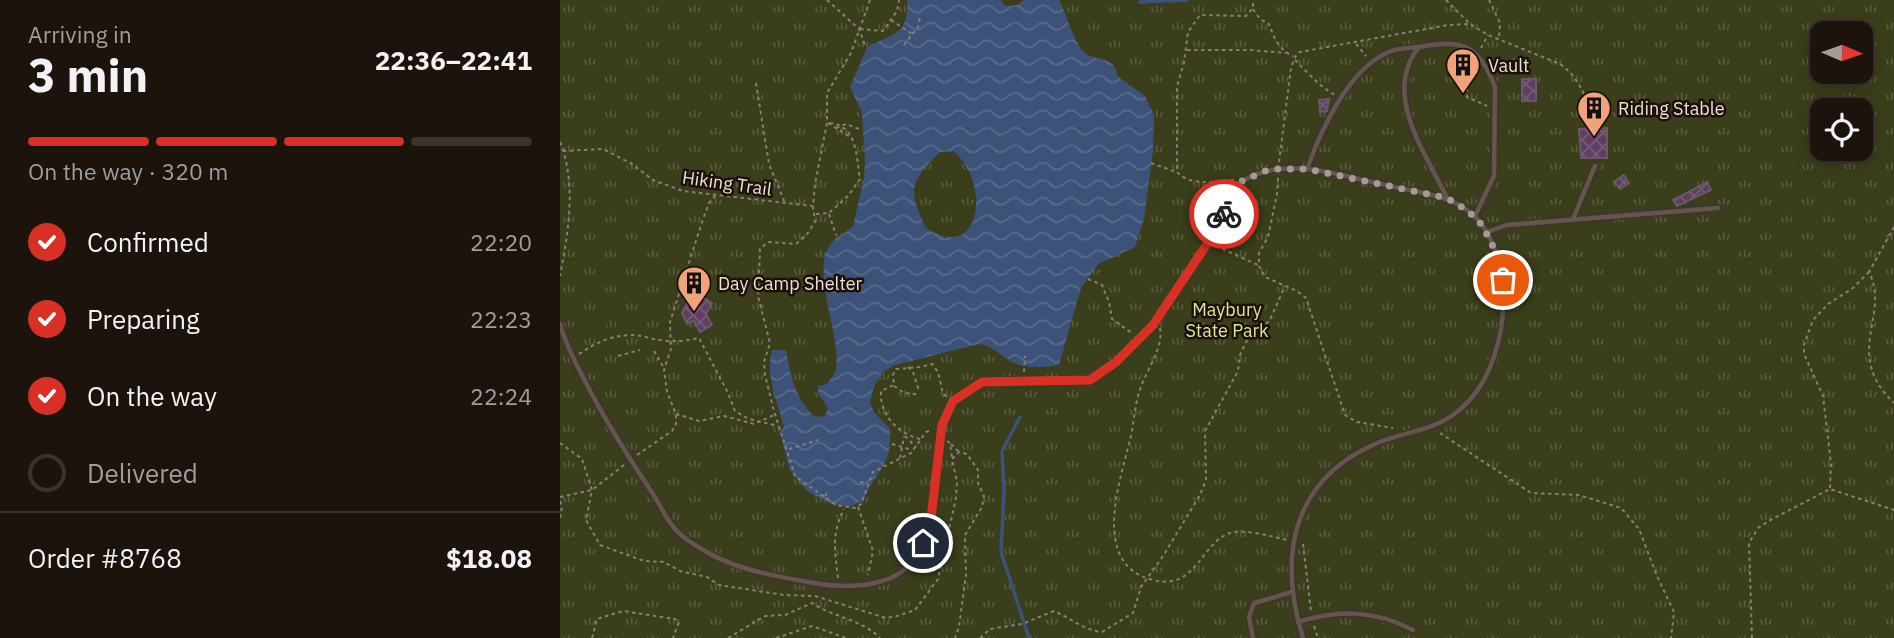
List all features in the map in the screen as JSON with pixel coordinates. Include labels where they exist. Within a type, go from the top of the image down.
[{"type":"lane","points":[[1307,169],[1315,146],[1342,99],[1357,76],[1370,63],[1393,50],[1455,43],[1476,55],[1490,73],[1495,87],[1494,176],[1475,216]]},
{"type":"lane","points":[[1419,47],[1411,60],[1403,84],[1406,114],[1447,198]]},
{"type":"lane","points":[[1573,219],[1595,166]]},
{"type":"lane","points":[[560,324],[572,359],[631,461],[676,531],[703,550],[734,565],[767,574],[838,586],[868,583],[888,580],[901,573],[912,562],[923,543],[931,518],[942,425],[953,401],[982,382],[1090,380],[1116,362],[1154,323],[1209,241],[1242,181],[1265,171],[1307,169],[1447,198],[1475,216],[1487,232],[1497,254],[1503,280],[1502,322],[1495,355],[1486,377],[1471,399],[1450,418],[1431,427],[1378,442],[1342,464],[1311,498],[1300,518],[1290,564],[1292,592],[1303,638]]},
{"type":"lane","points":[[1487,232],[1507,225],[1718,208]]},
{"type":"lane","points":[[1253,638],[1249,617],[1254,603],[1292,592]]},
{"type":"lane","points":[[1298,622],[1341,612],[1361,613],[1382,617],[1413,630]]},
{"type":"path","points":[[827,0],[859,29],[869,32],[883,31],[897,11],[899,0]]},
{"type":"path","points":[[860,505],[844,508],[836,505],[795,477],[765,375],[764,362],[769,339],[758,296],[760,250],[768,242],[796,244],[815,222],[815,184],[827,123],[827,93],[851,53],[870,0]]},
{"type":"path","points":[[1253,0],[1253,8],[1261,19],[1269,24],[1275,41],[1323,88],[1342,99]]},
{"type":"path","points":[[1446,0],[1470,24],[1488,35],[1569,70],[1577,81],[1598,128]]},
{"type":"path","points":[[1489,0],[1500,23],[1499,39]]},
{"type":"path","points":[[1177,172],[1177,86],[1188,32],[1200,15],[1241,17],[1246,16],[1253,8]]},
{"type":"path","points":[[904,45],[918,27],[919,18]]},
{"type":"path","points":[[891,20],[912,34]]},
{"type":"path","points":[[1399,429],[1357,422],[1345,415],[1306,299],[1265,276],[1259,266],[1259,253],[1268,237],[1278,194],[1278,169],[1293,58],[1300,52],[1421,29],[1470,24]]},
{"type":"path","points":[[859,29],[865,45]]},
{"type":"path","points":[[1419,47],[1421,29]]},
{"type":"path","points":[[1476,55],[1488,35]]},
{"type":"path","points":[[1355,43],[1370,63]]},
{"type":"path","points":[[1186,50],[1286,53]]},
{"type":"path","points":[[756,83],[769,164],[785,204]]},
{"type":"path","points":[[1467,88],[1468,97],[1494,108]]},
{"type":"path","points":[[815,214],[829,213],[848,196],[860,178],[859,161],[851,137],[841,126],[827,123]]},
{"type":"path","points":[[827,123],[851,137]]},
{"type":"path","points":[[835,128],[846,124],[859,129]]},
{"type":"path","points":[[560,142],[568,178],[569,225],[560,276]]},
{"type":"path","name":"Hiking Trail","points":[[564,151],[603,149],[632,164],[653,180],[683,191],[813,206]]},
{"type":"path","points":[[1152,163],[1190,180],[1208,183],[1242,181]]},
{"type":"path","points":[[664,370],[671,349],[670,322],[702,222],[709,203],[717,194]]},
{"type":"path","points":[[829,213],[836,235]]},
{"type":"path","points":[[1830,489],[1831,464],[1823,396],[1804,354],[1804,345],[1813,320],[1828,304],[1853,288],[1869,272],[1894,227]]},
{"type":"path","points":[[1209,241],[1259,266]]},
{"type":"path","points":[[1869,272],[1875,289],[1868,352],[1875,378],[1894,403]]},
{"type":"path","points":[[1088,279],[1102,285],[1112,319],[1140,338]]},
{"type":"path","points":[[980,638],[990,629],[1021,624],[1054,611],[1069,617],[1080,626],[1102,632],[1133,613],[1141,587],[1197,502],[1206,481],[1205,431],[1238,371],[1245,342],[1270,320],[1285,285]]},
{"type":"path","points":[[1154,323],[1160,329],[1160,341],[1139,392],[1116,491],[1116,549],[1135,571],[1147,578],[1163,582],[1176,580],[1200,563],[1217,541],[1233,532],[1303,544],[1312,618],[1318,638]]},
{"type":"path","points":[[572,359],[593,345],[612,338],[633,335],[670,341],[699,338],[735,411],[749,419],[780,428]]},
{"type":"path","points":[[618,356],[640,350]]},
{"type":"path","points":[[560,497],[592,490],[639,452],[672,431],[676,424],[676,414],[667,392],[664,370],[654,351]]},
{"type":"path","points":[[1024,372],[1025,356]]},
{"type":"path","points":[[907,367],[914,372],[918,393],[904,393],[894,385],[893,375],[896,369],[907,367],[920,367],[932,364],[938,372],[943,394],[953,401]]},
{"type":"path","points":[[894,385],[881,391],[880,402],[885,413],[914,449]]},
{"type":"path","points":[[676,414],[699,421],[724,416],[754,424],[775,415]]},
{"type":"path","points":[[868,583],[873,551],[860,505],[873,472],[911,453],[926,432],[942,425]]},
{"type":"path","points":[[1431,427],[1531,493],[1579,495],[1621,508],[1639,529],[1674,612],[1671,638]]},
{"type":"path","points":[[904,435],[921,439]]},
{"type":"path","points":[[900,457],[904,435]]},
{"type":"path","points":[[941,436],[973,460],[984,496],[982,507],[965,535],[966,575],[955,638]]},
{"type":"path","points":[[1124,438],[1130,438]]},
{"type":"path","points":[[787,449],[818,439]]},
{"type":"path","points":[[560,443],[582,458],[592,490],[586,520],[600,545],[644,561],[664,562],[680,571],[707,577],[719,585],[784,595],[814,596],[886,618],[915,610],[938,579],[956,498],[957,482],[950,443]]},
{"type":"path","points":[[892,444],[914,449]]},
{"type":"path","points":[[952,459],[959,452]]},
{"type":"path","points":[[860,482],[868,484]]},
{"type":"path","points":[[1752,638],[1749,543],[1758,528],[1830,489],[1894,510]]},
{"type":"path","points":[[824,497],[828,491]]},
{"type":"path","points":[[560,501],[560,518]]},
{"type":"path","points":[[838,586],[833,552],[839,518],[844,508]]},
{"type":"path","points":[[812,603],[814,596]]},
{"type":"path","points":[[728,638],[765,616],[785,615],[812,603]]},
{"type":"path","points":[[812,603],[825,612],[869,626],[880,638]]},
{"type":"path","points":[[592,638],[597,618],[623,611],[675,619],[679,622],[673,638]]},
{"type":"path","points":[[776,638],[812,626],[846,638]]},
{"type":"green space","name":"Maybury State Park","points":[[560,0],[1894,0],[1894,638],[560,638]]},
{"type":"green space","points":[[606,309],[610,324],[583,331],[580,316]]},
{"type":"water","points":[[907,0],[1001,0],[1005,6],[1017,5],[1024,0],[1059,0],[1084,52],[1108,61],[1116,69],[1118,77],[1145,96],[1154,115],[1153,151],[1144,219],[1135,247],[1098,264],[1081,288],[1059,365],[1021,365],[979,344],[895,365],[883,372],[874,386],[870,403],[874,412],[890,429],[889,452],[864,500],[849,507],[832,504],[808,492],[790,471],[780,432],[784,428],[771,380],[770,360],[772,350],[786,350],[798,395],[815,417],[825,416],[828,408],[818,393],[818,386],[827,384],[834,375],[836,355],[825,290],[824,260],[830,244],[853,226],[864,178],[862,113],[850,87],[867,47],[897,32],[905,21]],"holes":[[[953,151],[965,164],[973,181],[975,215],[969,228],[959,236],[945,237],[926,228],[914,195],[917,179],[940,152]]]},
{"type":"building","points":[[1522,79],[1536,79],[1536,101],[1522,101]]},
{"type":"building","points":[[1329,99],[1327,111],[1320,112],[1319,100]]},
{"type":"building","name":"Riding Stable","points":[[1607,128],[1607,158],[1581,158],[1579,129]]},
{"type":"building","points":[[1624,175],[1629,183],[1620,189],[1614,182]]},
{"type":"building","points":[[1707,182],[1711,190],[1677,206],[1673,200]]},
{"type":"building","name":"Day Camp Shelter","points":[[701,296],[712,303],[706,314],[712,325],[700,332],[694,321],[687,324],[682,313],[688,302],[694,306]]},
{"type":"waterway","points":[[1140,2],[1187,0]]},
{"type":"waterway","points":[[1020,417],[1002,451],[1004,491],[1001,552],[1029,638]]},
{"type":"way so far","points":[[1224,214],[1242,181],[1265,171],[1278,169],[1307,169],[1447,198],[1475,216],[1487,232],[1497,254],[1503,280]]},
{"type":"place","name":"Vault","points":[[1463,95]]},
{"type":"place","name":"Riding Stable","points":[[1594,138]]},
{"type":"place","name":"Day Camp Shelter","points":[[694,313]]},
{"type":"route","points":[[923,543],[931,518],[942,425],[953,401],[982,382],[1090,380],[1116,362],[1153,325],[1224,214]]}]
